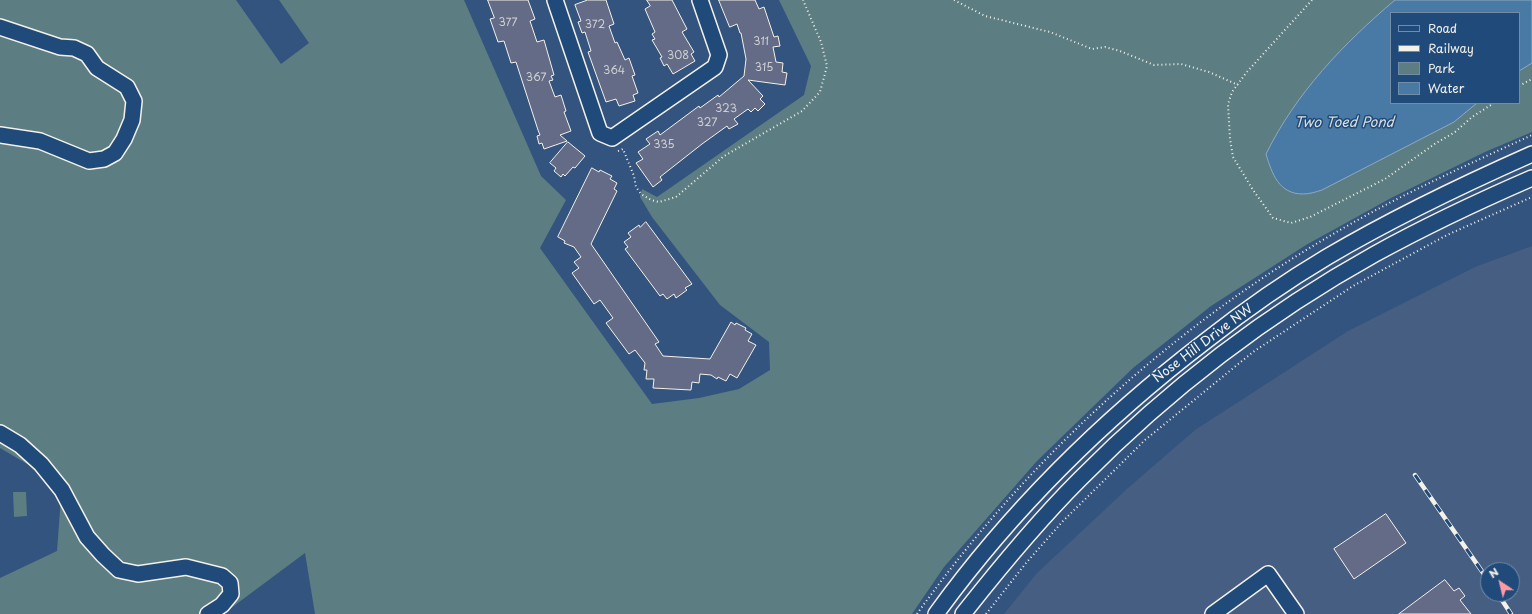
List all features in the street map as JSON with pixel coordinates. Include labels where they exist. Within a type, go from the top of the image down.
[{"type":"street","points":[[555,0],[600,133],[612,138],[715,67],[719,55],[700,0]]},
{"type":"street","points":[[0,27],[60,48],[74,48],[87,54],[98,68],[127,87],[134,102],[132,120],[124,138],[115,154],[104,159],[89,161],[40,141],[0,135]]},
{"type":"street","name":"Nose Hill Drive NW","points":[[936,614],[1011,520],[1053,475],[1136,396],[1187,355],[1272,292],[1326,257],[1448,192],[1532,154]]},
{"type":"street","name":"Nose Hill Drive NW","points":[[963,614],[1021,543],[1080,479],[1128,433],[1211,363],[1262,325],[1374,255],[1426,227],[1532,178]]},
{"type":"street","points":[[0,433],[20,445],[41,464],[62,490],[87,537],[119,570],[138,574],[186,567],[222,576],[230,583],[231,594],[222,605],[208,614]]},
{"type":"street","points":[[1212,614],[1268,574],[1291,612]]},
{"type":"path","points":[[617,151],[623,149],[634,176],[636,187],[641,194],[651,200],[659,202],[676,197],[724,156],[802,111],[820,92],[827,66],[821,42],[803,0]]},
{"type":"path","points":[[954,0],[985,16],[1050,32],[1092,49],[1105,47],[1120,51],[1154,65],[1181,64],[1209,72],[1238,85]]},
{"type":"path","points":[[1312,0],[1246,73],[1232,92],[1228,104],[1232,156],[1253,190],[1273,218],[1291,223],[1310,217],[1385,179],[1436,143],[1455,132],[1472,117],[1492,104]]},
{"type":"path","points":[[1520,85],[1532,79]]},
{"type":"path","points":[[986,614],[1026,563],[1063,521],[1145,440],[1253,352],[1353,286],[1447,235],[1532,197]]},
{"type":"shaded area","points":[[1532,246],[1532,614],[1004,614],[1037,573],[1128,488],[1195,430],[1348,331],[1475,267]]},
{"type":"green space","points":[[0,0],[236,0],[281,64],[309,43],[279,0],[464,0],[541,176],[566,200],[540,248],[652,404],[699,398],[739,389],[770,370],[769,342],[720,305],[652,217],[640,197],[642,189],[657,197],[804,95],[811,66],[779,0],[1532,0],[1532,132],[1485,152],[1391,198],[1306,245],[1211,306],[1133,368],[1037,461],[944,567],[912,614],[315,614],[305,553],[223,614],[0,614],[0,578],[57,551],[61,497],[51,478],[0,448]]},
{"type":"green space","points":[[13,492],[26,492],[27,516],[14,517]]},
{"type":"water","name":"Two Toed Pond","points":[[1395,0],[1532,0],[1532,63],[1520,70],[1520,12],[1390,12],[1390,104],[1476,104],[1454,122],[1322,190],[1303,194],[1288,191],[1278,182],[1271,169],[1266,154],[1278,132],[1306,90],[1339,52]]},
{"type":"building","points":[[488,0],[528,0],[535,19],[530,21],[537,42],[544,40],[554,75],[551,76],[553,80],[549,81],[555,97],[561,95],[566,111],[564,112],[571,131],[560,135],[567,141],[544,149],[542,143],[539,144],[537,136],[540,135],[516,62],[511,63],[504,41],[498,42],[490,19],[494,18]]},
{"type":"building","points":[[588,0],[606,0],[614,24],[609,26],[615,43],[617,42],[625,60],[629,58],[635,75],[632,76],[638,93],[633,95],[635,101],[619,106],[616,99],[606,102],[588,52],[591,51],[585,32],[582,33],[578,22],[581,21],[575,5]]},
{"type":"building","points":[[647,0],[672,0],[687,29],[682,32],[694,52],[691,54],[695,61],[673,74],[667,64],[664,66],[660,58],[662,57],[652,40],[655,39],[652,34],[655,32],[645,9],[650,6]]},
{"type":"building","points":[[719,0],[755,0],[759,9],[764,7],[774,37],[778,36],[780,46],[773,47],[776,62],[783,63],[782,72],[787,73],[785,85],[748,80],[763,96],[760,99],[765,104],[758,111],[755,108],[751,112],[748,109],[734,119],[738,124],[729,129],[727,126],[702,144],[660,177],[662,180],[653,187],[636,163],[643,159],[638,152],[650,144],[646,139],[658,131],[660,135],[699,106],[700,108],[718,95],[719,97],[744,76],[746,59],[741,33],[737,24],[730,27]]},
{"type":"building","points":[[568,142],[585,156],[575,168],[573,167],[565,176],[563,174],[561,177],[554,171],[556,168],[550,163]]},
{"type":"building","points":[[592,168],[612,176],[610,179],[617,183],[614,189],[617,191],[591,244],[659,342],[655,344],[663,356],[710,359],[731,322],[735,325],[736,323],[746,328],[745,330],[752,334],[748,341],[756,345],[737,378],[730,374],[726,381],[718,377],[717,379],[711,375],[700,374],[699,383],[692,382],[691,390],[653,388],[654,379],[646,379],[647,370],[644,370],[645,363],[635,350],[629,354],[606,323],[613,318],[600,300],[594,304],[572,273],[579,268],[574,262],[581,257],[574,247],[564,243],[565,241],[558,237]]},
{"type":"building","points":[[646,222],[692,284],[685,288],[687,290],[676,298],[674,294],[667,299],[663,294],[660,296],[625,249],[628,247],[624,242],[631,237],[628,233]]},
{"type":"building","points":[[1386,514],[1406,543],[1354,579],[1334,549]]},
{"type":"building","points":[[1445,580],[1454,591],[1459,588],[1465,596],[1460,600],[1471,614],[1399,614]]},
{"type":"railway","points":[[1415,475],[1480,568]]},
{"type":"railway","points":[[1503,602],[1511,614]]}]
